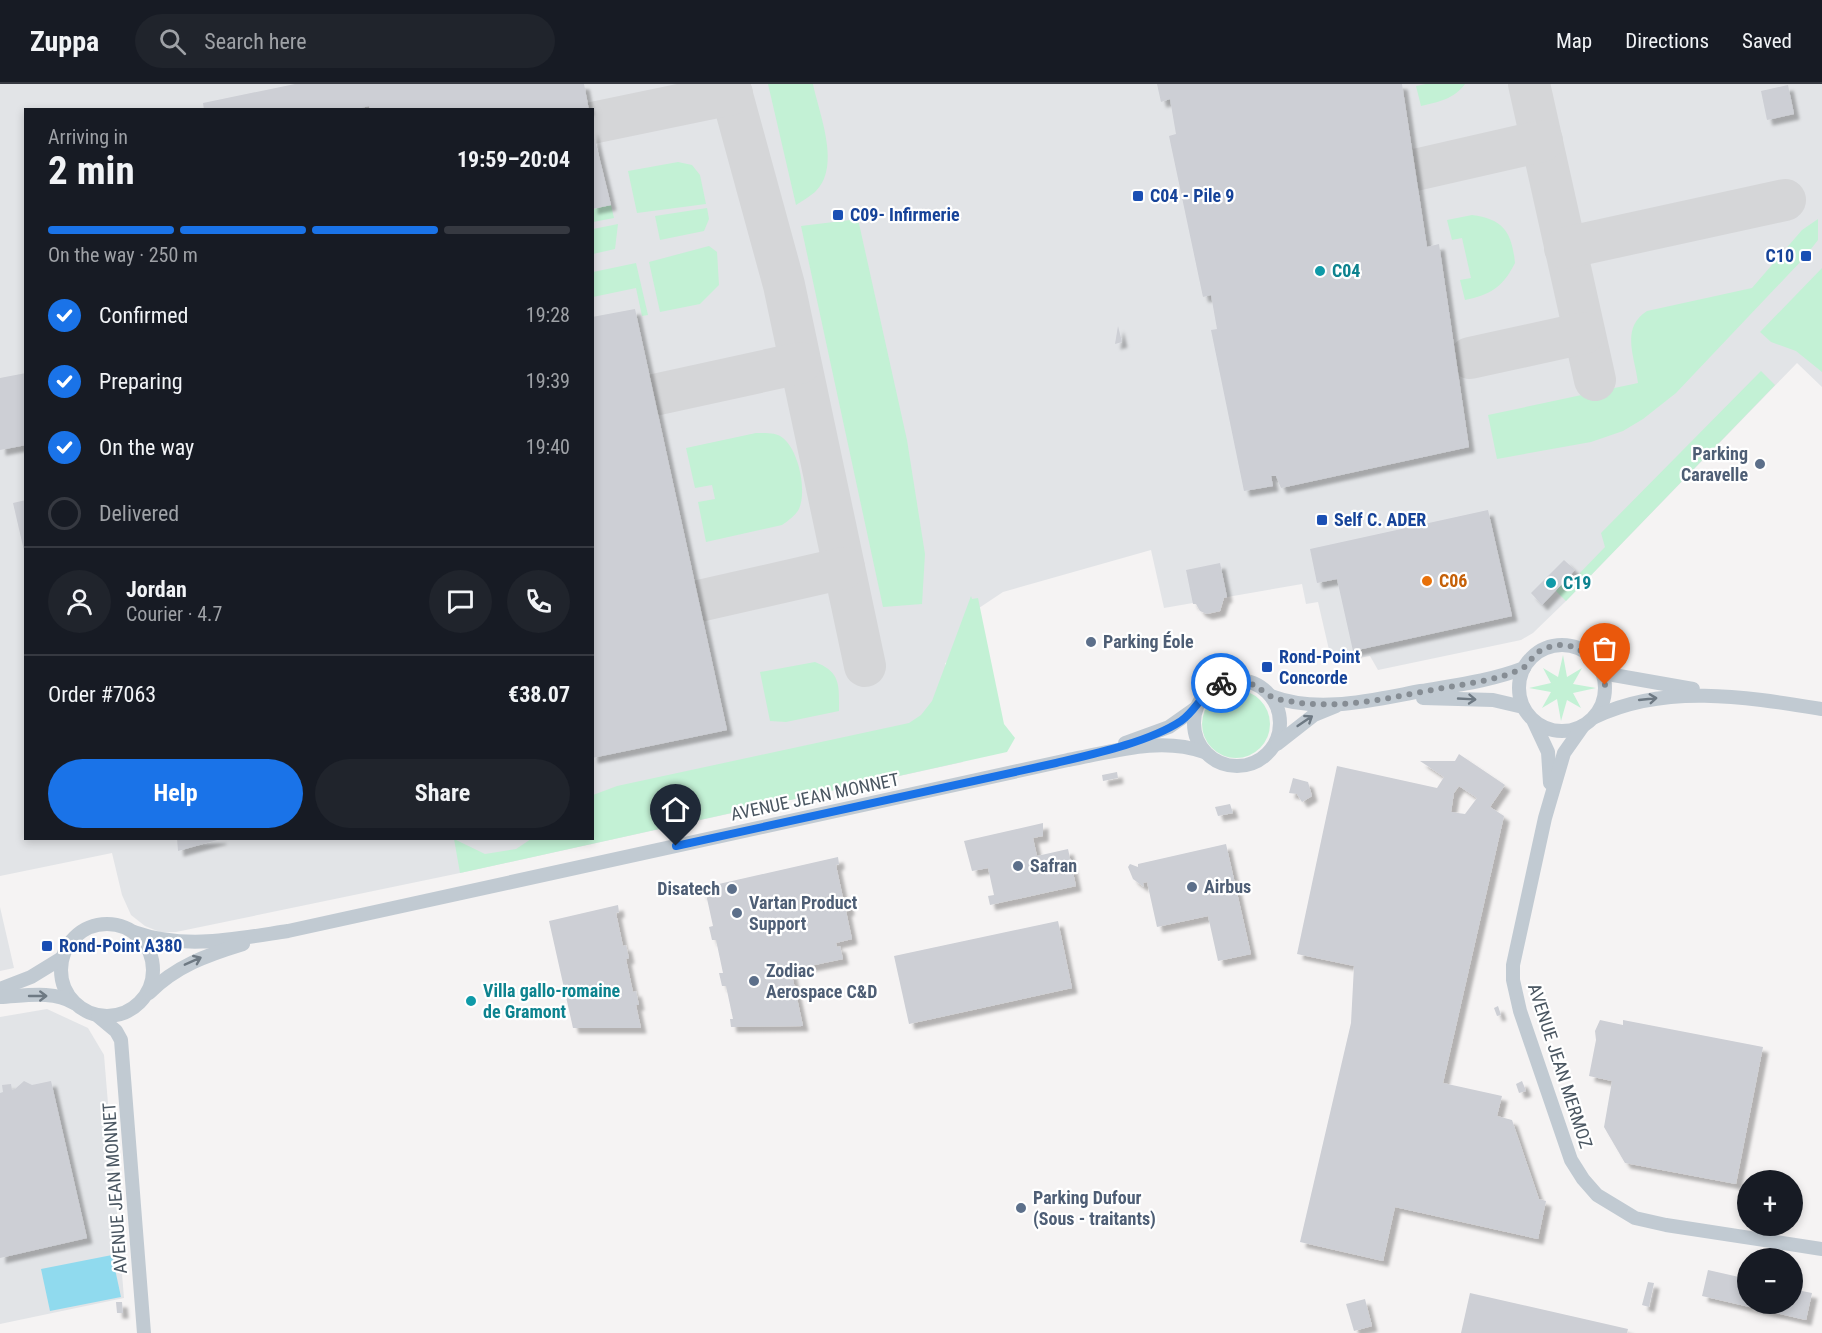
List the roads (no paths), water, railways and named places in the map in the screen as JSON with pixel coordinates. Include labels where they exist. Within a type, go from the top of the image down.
[{"type":"street","points":[[1270,696],[1304,703],[1341,704],[1388,698],[1491,679],[1524,668],[1541,651],[1565,645],[1588,654],[1596,661],[1602,673],[1604,697],[1588,722]]},
{"type":"street","points":[[1524,668],[1519,694],[1523,707],[1534,721],[1558,731],[1588,722],[1637,700],[1680,695],[1730,697]]},
{"type":"street","points":[[1602,673],[1730,697],[1822,709]]},
{"type":"street","points":[[1274,746],[1281,725],[1276,705],[1270,696],[1254,683],[1229,680],[1207,692],[1196,708],[1195,736],[1204,752],[1216,761],[1237,767],[1261,760],[1308,718],[1341,704]]},
{"type":"street","points":[[1388,698],[1477,699],[1523,707]]},
{"type":"street","name":"AVENUE JEAN MONNET","points":[[1068,760],[1155,733],[1178,722],[1196,708]]},
{"type":"street","name":"AVENUE JEAN MERMOZ","points":[[1534,721],[1544,740],[1551,762],[1545,818]]},
{"type":"street","name":"AVENUE JEAN MERMOZ","points":[[1588,722],[1564,753],[1545,818],[1515,950],[1513,980],[1520,1011],[1566,1148],[1576,1169],[1604,1200],[1626,1214],[1644,1221],[1822,1249]]},
{"type":"street","name":"AVENUE JEAN MONNET","points":[[134,932],[161,941],[188,943],[288,931],[1068,760],[1164,744],[1182,744],[1204,752]]},
{"type":"street","points":[[74,1003],[66,992],[61,977],[62,957],[69,943],[78,934],[92,926],[116,925],[134,932],[146,944],[152,957],[154,973],[146,996],[132,1010],[118,1016],[98,1016]]},
{"type":"street","name":"AVENUE JEAN MONNET","points":[[146,996],[164,978],[192,962],[288,931]]},
{"type":"street","points":[[0,989],[31,977],[62,957]]},
{"type":"street","points":[[0,997],[65,998],[98,1016],[116,1031],[121,1040]]},
{"type":"street","name":"AVENUE JEAN MONNET","points":[[132,1010],[121,1040],[144,1333]]},
{"type":"water","points":[[112,1255],[121,1297],[50,1311],[41,1269]]},
{"type":"place","name":"C04 - Pile 9","points":[[1138,196]]},
{"type":"place","name":"C09- Infirmerie","points":[[838,215]]},
{"type":"place","name":"C10","points":[[1806,256]]},
{"type":"place","name":"C04","points":[[1320,271]]},
{"type":"place","name":"Parking Caravelle","points":[[1760,464]]},
{"type":"place","name":"Self C. ADER","points":[[1322,520]]},
{"type":"place","name":"C06","points":[[1427,581]]},
{"type":"place","name":"C19","points":[[1551,583]]},
{"type":"place","name":"Parking Éole","points":[[1091,642]]},
{"type":"place","name":"Rond-Point Concorde","points":[[1267,667]]},
{"type":"place","name":"Safran","points":[[1018,866]]},
{"type":"place","name":"Airbus","points":[[1192,887]]},
{"type":"place","name":"Disatech","points":[[732,889]]},
{"type":"place","name":"Vartan Product Support","points":[[737,913]]},
{"type":"place","name":"Rond-Point A380","points":[[47,946]]},
{"type":"place","name":"Zodiac Aerospace C&D","points":[[754,981]]},
{"type":"place","name":"Villa gallo-romaine de Gramont","points":[[471,1001]]},
{"type":"place","name":"Parking Dufour (Sous - traitants)","points":[[1021,1208]]}]
